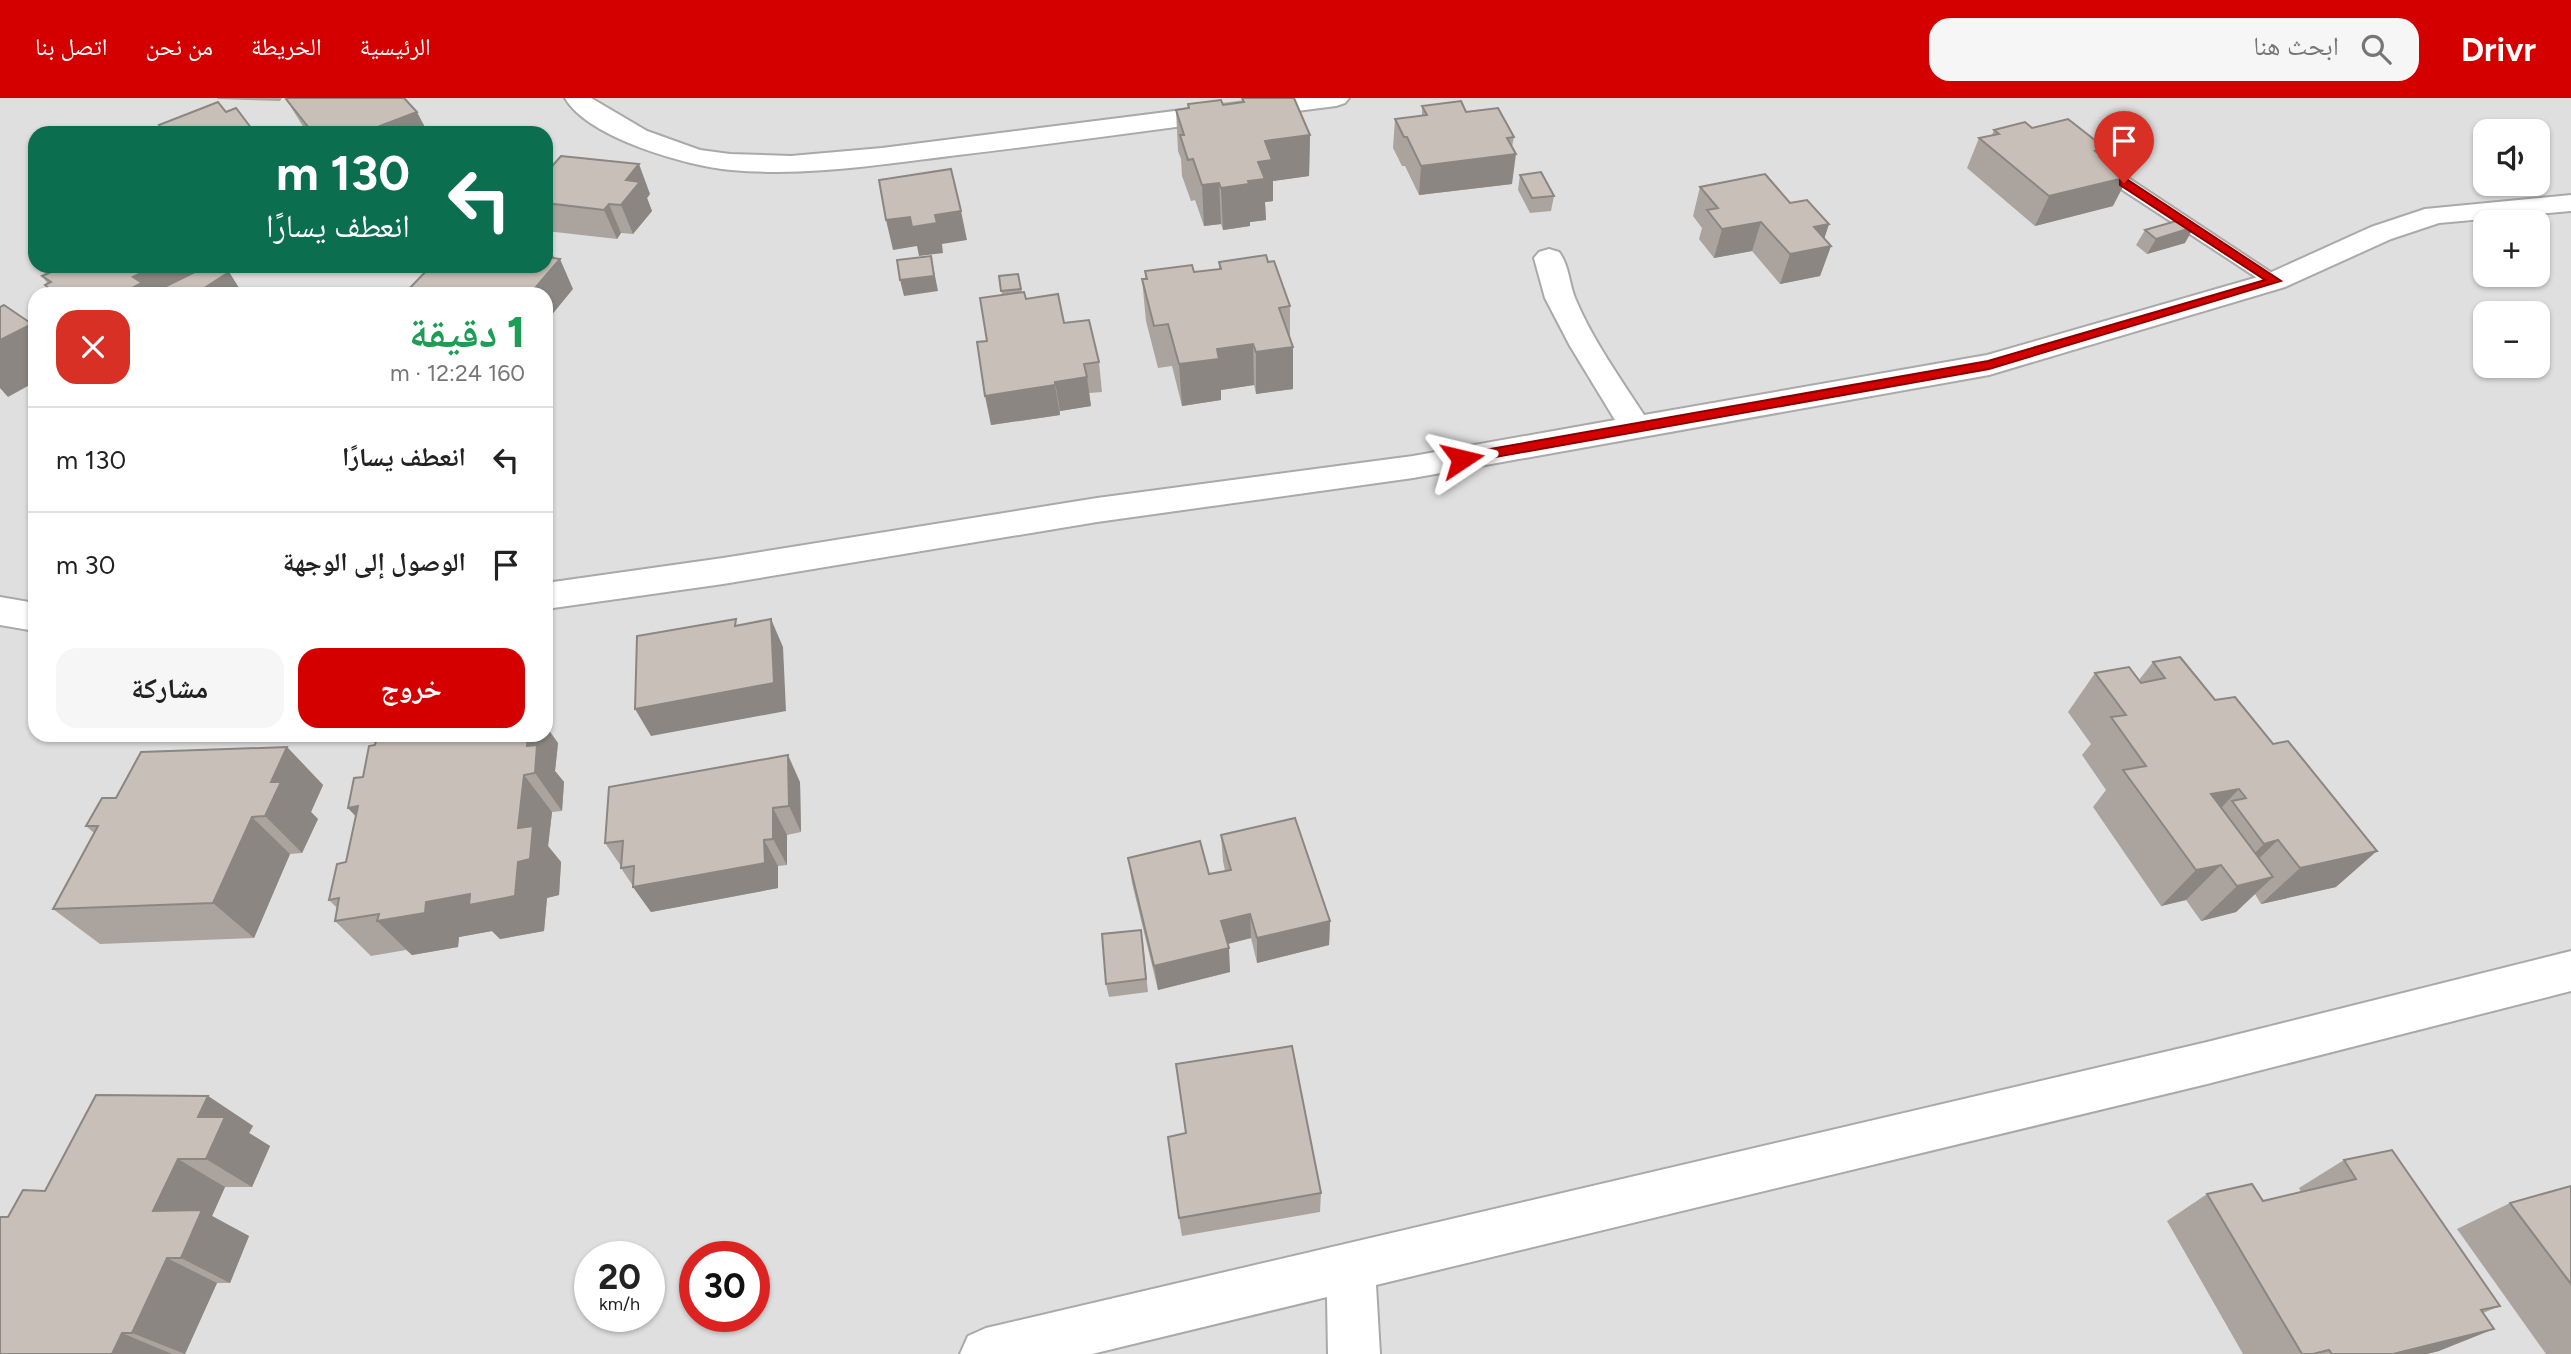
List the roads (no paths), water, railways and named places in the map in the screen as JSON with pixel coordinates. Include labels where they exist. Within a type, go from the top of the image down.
[{"type":"street","points":[[578,98],[608,122],[650,143],[698,158],[761,164],[841,160],[948,148],[1336,98]]},
{"type":"street","points":[[553,595],[723,571],[1097,510],[1413,467],[1989,365],[2275,281],[2381,233],[2435,215],[2571,203]]},
{"type":"street","points":[[1549,258],[1560,298],[1585,346],[1636,428]]},
{"type":"street","points":[[0,611],[28,616]]},
{"type":"street","points":[[986,1354],[2194,1066],[2571,971]]},
{"type":"street","points":[[1352,1268],[1354,1354]]},
{"type":"lane","points":[[2082,155],[2275,281]]}]
